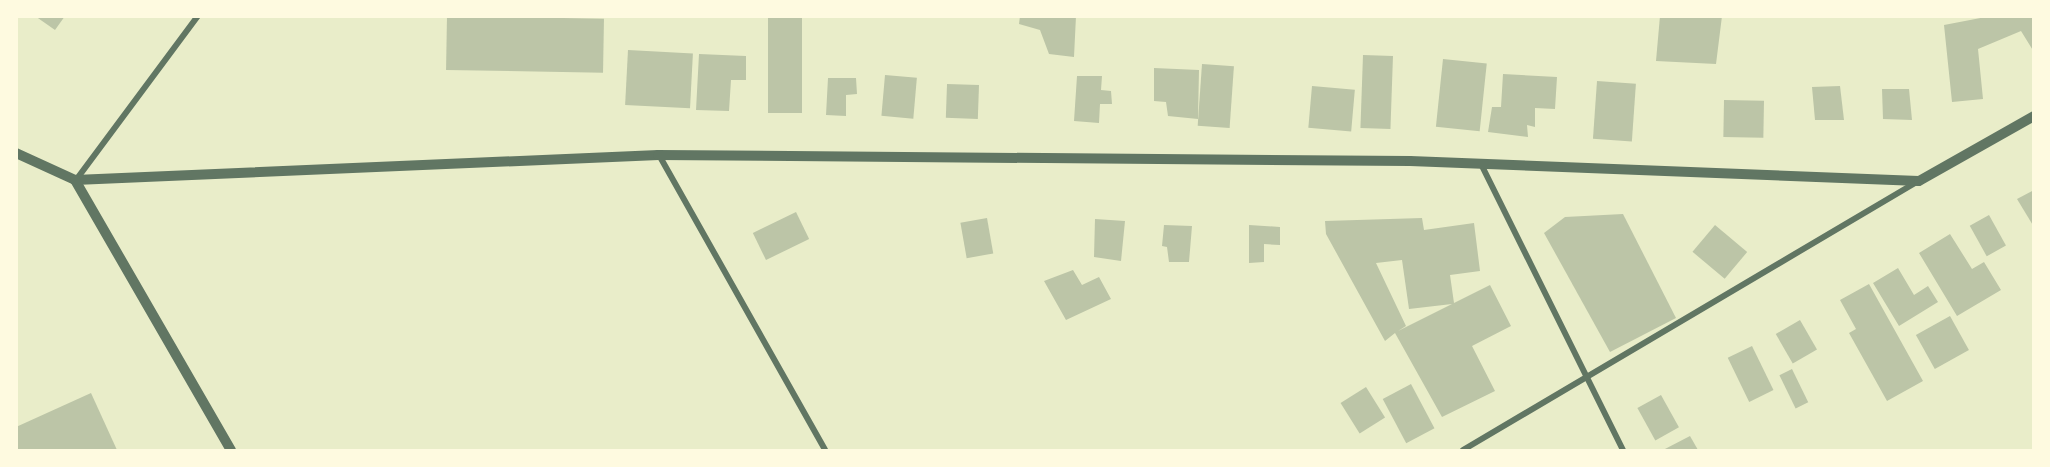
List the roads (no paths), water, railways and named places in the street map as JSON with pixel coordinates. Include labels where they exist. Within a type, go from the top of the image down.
[{"type":"street","points":[[75,180],[198,16]]},
{"type":"street","points":[[1463,450],[1588,380],[1918,181],[2034,116]]},
{"type":"street","points":[[16,153],[75,180],[658,155],[1481,164],[1918,181]]},
{"type":"street","points":[[658,155],[825,450]]},
{"type":"street","points":[[1481,164],[1623,450]]},
{"type":"street","points":[[75,180],[231,450]]}]
